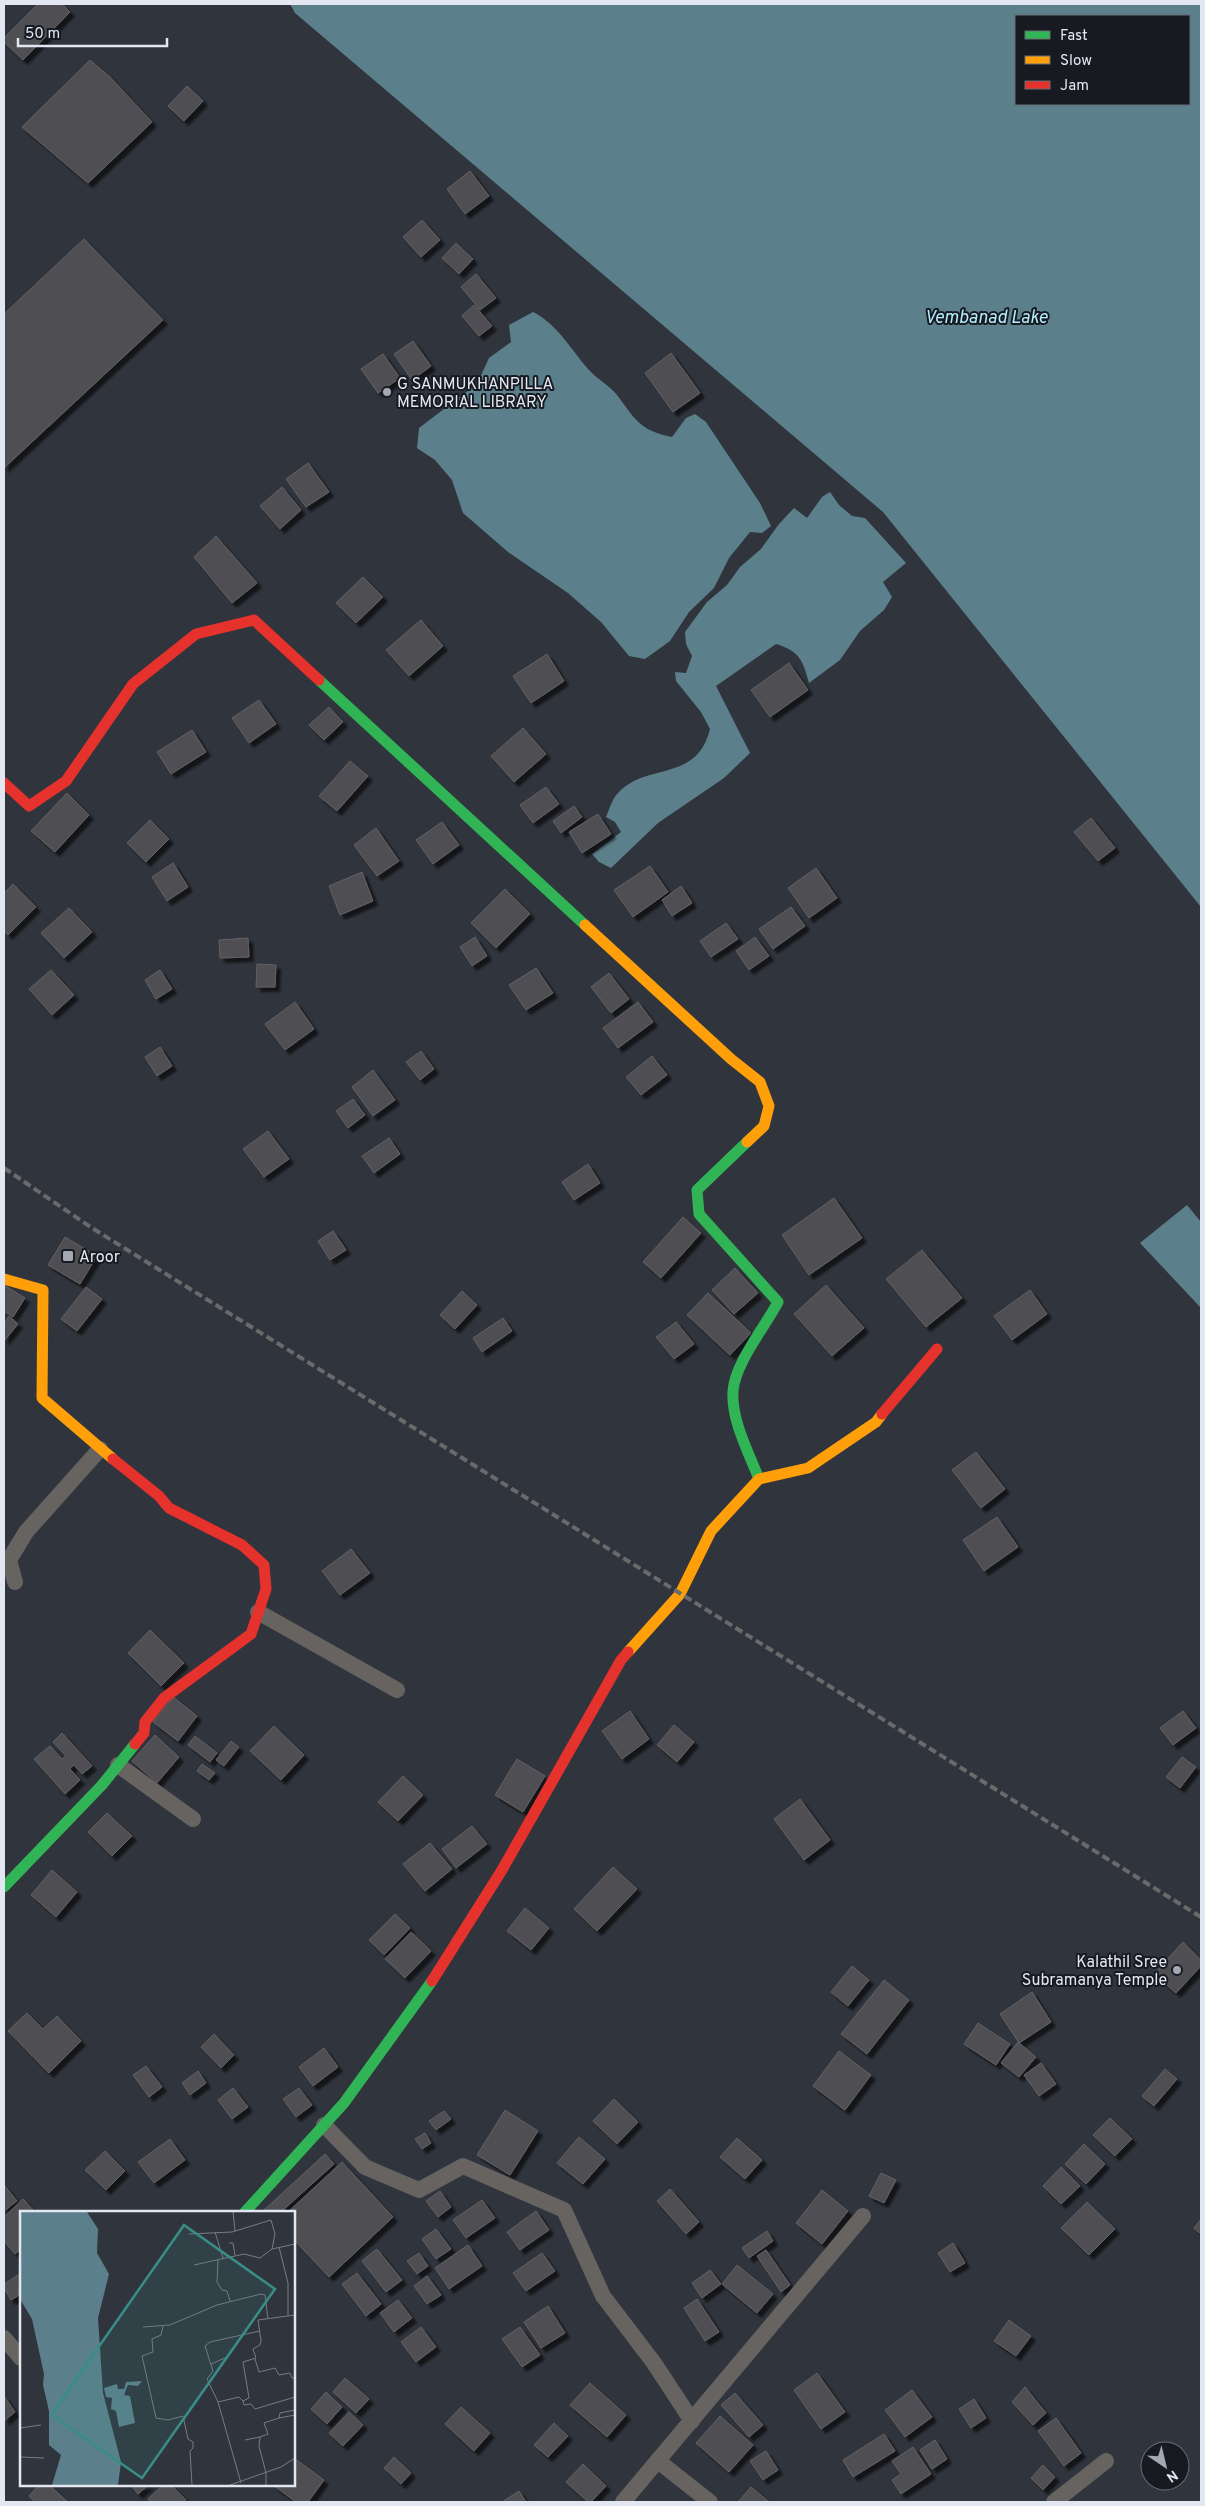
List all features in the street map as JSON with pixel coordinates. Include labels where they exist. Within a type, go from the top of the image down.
[{"type":"street","points":[[4,783],[29,806],[66,781],[133,684],[196,634],[254,620],[552,897],[731,1059],[760,1082],[769,1106],[764,1126],[697,1190],[699,1214],[778,1302],[767,1325],[742,1364],[733,1391],[741,1432],[759,1479]]},
{"type":"street","points":[[4,1278],[43,1290],[42,1398],[100,1449],[159,1496],[169,1508],[242,1545],[264,1565],[266,1589],[251,1634],[164,1698],[146,1722],[144,1734],[102,1785],[4,1887]]},
{"type":"street","points":[[246,2211],[344,2103],[418,2003],[502,1870],[621,1660],[680,1594],[711,1531],[759,1479],[808,1468],[876,1422],[937,1349]]},
{"type":"street","points":[[16,1582],[9,1560],[26,1532],[100,1449]]},
{"type":"street","points":[[258,1612],[397,1690]]},
{"type":"street","points":[[118,1764],[194,1819]]},
{"type":"street","points":[[324,2125],[365,2167],[419,2190],[463,2166],[564,2210],[603,2296],[654,2363],[692,2421]]},
{"type":"street","points":[[623,2502],[863,2216]]},
{"type":"street","points":[[4,2338],[20,2357]]},
{"type":"street","points":[[658,2461],[710,2502]]},
{"type":"street","points":[[1054,2502],[1106,2461]]},
{"type":"water","name":"Vembanad Lake","points":[[290,4],[1201,4],[1201,907],[883,512],[295,13]]},
{"type":"water","points":[[533,312],[558,331],[591,372],[614,392],[639,423],[645,427],[672,437],[686,418],[695,414],[706,422],[760,503],[771,526],[762,533],[750,532],[729,558],[714,588],[689,612],[670,641],[645,659],[629,656],[601,622],[568,593],[508,552],[463,513],[452,480],[435,460],[417,448],[419,428],[477,384],[489,358],[511,342],[509,325]]},
{"type":"water","points":[[830,492],[839,505],[852,516],[865,518],[906,563],[883,582],[892,597],[884,610],[860,631],[840,660],[809,683],[805,668],[795,653],[776,644],[716,686],[750,753],[724,778],[658,823],[611,868],[599,862],[592,854],[621,832],[615,822],[606,817],[616,795],[629,784],[642,778],[683,765],[694,757],[703,746],[710,729],[701,712],[676,681],[675,672],[686,673],[692,656],[686,644],[685,632],[707,602],[727,585],[740,567],[761,549],[779,524],[794,508],[807,518],[822,497]]},
{"type":"water","points":[[1187,1205],[1201,1222],[1201,1308],[1140,1243]]},
{"type":"building","points":[[38,4],[62,4],[70,12],[23,60],[4,42],[4,38]]},
{"type":"building","points":[[90,60],[110,77],[152,122],[88,183],[22,127]]},
{"type":"building","points":[[187,86],[203,101],[184,121],[168,106]]},
{"type":"building","points":[[470,171],[489,196],[465,214],[447,189]]},
{"type":"building","points":[[422,220],[440,240],[421,257],[403,237]]},
{"type":"building","points":[[84,239],[163,320],[4,468],[4,314]]},
{"type":"building","points":[[456,243],[473,259],[459,274],[442,258]]},
{"type":"building","points":[[476,274],[496,298],[480,310],[461,287]]},
{"type":"building","points":[[474,305],[492,326],[479,336],[462,316]]},
{"type":"building","points":[[413,341],[431,366],[412,380],[394,354]]},
{"type":"building","points":[[671,353],[700,393],[673,412],[645,373]]},
{"type":"building","points":[[383,354],[400,378],[378,393],[361,369]]},
{"type":"building","points":[[308,463],[329,492],[306,507],[286,479]]},
{"type":"building","points":[[282,487],[301,510],[280,529],[260,506]]},
{"type":"building","points":[[216,536],[257,583],[232,603],[194,557]]},
{"type":"building","points":[[363,577],[383,597],[356,623],[336,603]]},
{"type":"building","points":[[421,620],[443,646],[409,676],[386,650]]},
{"type":"building","points":[[547,654],[564,681],[531,703],[513,676]]},
{"type":"building","points":[[789,663],[808,690],[770,717],[751,690]]},
{"type":"building","points":[[259,700],[276,724],[249,743],[232,718]]},
{"type":"building","points":[[329,707],[343,722],[324,740],[309,725]]},
{"type":"building","points":[[523,728],[546,754],[514,782],[491,756]]},
{"type":"building","points":[[192,730],[206,752],[171,774],[157,752]]},
{"type":"building","points":[[350,761],[368,776],[337,811],[319,796]]},
{"type":"building","points":[[546,787],[559,804],[533,823],[520,805]]},
{"type":"building","points":[[67,793],[89,815],[55,852],[31,831]]},
{"type":"building","points":[[574,806],[582,817],[561,833],[553,821]]},
{"type":"building","points":[[598,814],[611,834],[582,853],[569,832]]},
{"type":"building","points":[[1091,818],[1115,848],[1098,861],[1074,832]]},
{"type":"building","points":[[150,820],[169,839],[146,862],[127,843]]},
{"type":"building","points":[[442,822],[459,845],[433,864],[416,840]]},
{"type":"building","points":[[376,828],[399,861],[377,876],[354,845]]},
{"type":"building","points":[[173,863],[188,887],[167,901],[152,877]]},
{"type":"building","points":[[650,866],[668,892],[633,917],[614,890]]},
{"type":"building","points":[[816,868],[837,898],[809,918],[788,888]]},
{"type":"building","points":[[362,872],[373,901],[340,915],[329,886]]},
{"type":"building","points":[[13,884],[36,907],[8,935],[4,931],[4,893]]},
{"type":"building","points":[[681,886],[692,903],[672,916],[662,900]]},
{"type":"building","points":[[505,889],[530,914],[496,948],[471,923]]},
{"type":"building","points":[[791,907],[805,926],[773,949],[759,929]]},
{"type":"building","points":[[69,908],[92,932],[64,958],[41,933]]},
{"type":"building","points":[[726,923],[738,939],[711,957],[700,941]]},
{"type":"building","points":[[475,937],[487,956],[472,966],[460,947]]},
{"type":"building","points":[[755,937],[769,956],[749,970],[736,951]]},
{"type":"building","points":[[248,938],[249,957],[220,958],[219,940]]},
{"type":"building","points":[[257,964],[276,965],[275,987],[256,987]]},
{"type":"building","points":[[536,968],[553,993],[526,1010],[509,985]]},
{"type":"building","points":[[51,970],[74,995],[52,1015],[29,989]]},
{"type":"building","points":[[160,970],[172,989],[156,999],[145,980]]},
{"type":"building","points":[[609,973],[629,999],[611,1013],[591,987]]},
{"type":"building","points":[[295,1002],[314,1029],[285,1050],[265,1024]]},
{"type":"building","points":[[638,1002],[653,1022],[618,1048],[603,1028]]},
{"type":"building","points":[[160,1047],[172,1066],[157,1076],[145,1057]]},
{"type":"building","points":[[421,1051],[434,1069],[420,1080],[406,1062]]},
{"type":"building","points":[[652,1056],[667,1075],[641,1095],[626,1077]]},
{"type":"building","points":[[373,1070],[395,1100],[373,1116],[352,1087]]},
{"type":"building","points":[[353,1099],[365,1115],[348,1128],[336,1111]]},
{"type":"building","points":[[268,1131],[289,1159],[264,1177],[243,1149]]},
{"type":"building","points":[[389,1138],[400,1154],[374,1173],[362,1156]]},
{"type":"building","points":[[588,1164],[600,1183],[574,1200],[562,1182]]},
{"type":"building","points":[[834,1198],[862,1238],[809,1275],[782,1235]]},
{"type":"building","points":[[683,1217],[701,1233],[661,1278],[643,1262]]},
{"type":"building","points":[[333,1231],[346,1250],[330,1260],[318,1241]]},
{"type":"building","points":[[65,1237],[97,1256],[80,1284],[48,1265]]},
{"type":"building","points":[[922,1250],[962,1298],[926,1327],[886,1279]]},
{"type":"building","points":[[735,1268],[758,1293],[734,1314],[712,1290]]},
{"type":"building","points":[[4,1285],[25,1298],[13,1317],[4,1311]]},
{"type":"building","points":[[826,1285],[864,1328],[832,1356],[794,1314]]},
{"type":"building","points":[[86,1287],[102,1299],[77,1331],[61,1319]]},
{"type":"building","points":[[1030,1290],[1047,1314],[1012,1340],[994,1316]]},
{"type":"building","points":[[462,1291],[477,1305],[455,1329],[440,1315]]},
{"type":"building","points":[[708,1293],[751,1333],[730,1355],[687,1315]]},
{"type":"building","points":[[9,1316],[18,1324],[4,1341],[4,1323]]},
{"type":"building","points":[[503,1318],[512,1331],[482,1352],[473,1338]]},
{"type":"building","points":[[676,1322],[694,1344],[674,1359],[656,1337]]},
{"type":"building","points":[[976,1452],[1005,1489],[981,1508],[952,1470]]},
{"type":"building","points":[[997,1517],[1018,1547],[984,1571],[963,1540]]},
{"type":"building","points":[[351,1549],[370,1573],[340,1595],[322,1571]]},
{"type":"building","points":[[150,1630],[184,1663],[161,1686],[128,1653]]},
{"type":"building","points":[[173,1697],[197,1716],[178,1741],[153,1722]]},
{"type":"building","points":[[630,1711],[649,1739],[622,1759],[602,1731]]},
{"type":"building","points":[[1183,1711],[1196,1728],[1173,1745],[1160,1728]]},
{"type":"building","points":[[674,1725],[694,1742],[677,1762],[657,1745]]},
{"type":"building","points":[[274,1726],[304,1755],[281,1780],[250,1751]]},
{"type":"building","points":[[62,1733],[92,1766],[82,1774],[74,1765],[70,1769],[80,1780],[65,1794],[34,1759],[50,1746],[62,1759],[66,1756],[53,1742]]},
{"type":"building","points":[[155,1735],[179,1757],[157,1783],[132,1761]]},
{"type":"building","points":[[195,1736],[217,1753],[210,1762],[188,1745]]},
{"type":"building","points":[[231,1741],[239,1747],[224,1766],[216,1760]]},
{"type":"building","points":[[1182,1757],[1196,1767],[1180,1788],[1166,1777]]},
{"type":"building","points":[[517,1759],[545,1776],[523,1812],[495,1795]]},
{"type":"building","points":[[202,1764],[215,1773],[209,1780],[197,1771]]},
{"type":"building","points":[[403,1776],[423,1795],[398,1821],[378,1802]]},
{"type":"building","points":[[800,1799],[830,1840],[804,1860],[774,1819]]},
{"type":"building","points":[[107,1813],[132,1836],[112,1856],[88,1832]]},
{"type":"building","points":[[472,1826],[487,1844],[456,1868],[442,1849]]},
{"type":"building","points":[[430,1843],[452,1869],[425,1891],[403,1864]]},
{"type":"building","points":[[613,1867],[637,1889],[597,1931],[574,1909]]},
{"type":"building","points":[[52,1870],[77,1892],[56,1917],[31,1895]]},
{"type":"building","points":[[525,1908],[549,1928],[531,1950],[507,1931]]},
{"type":"building","points":[[395,1914],[410,1928],[384,1955],[369,1940]]},
{"type":"building","points":[[411,1932],[431,1951],[405,1978],[385,1959]]},
{"type":"building","name":"Kalathil Sree Subramanya Temple","points":[[1183,1942],[1201,1960],[1201,1966],[1176,1993],[1154,1974]]},
{"type":"building","points":[[852,1966],[869,1980],[848,2006],[831,1992]]},
{"type":"building","points":[[884,1980],[909,2000],[867,2054],[841,2034]]},
{"type":"building","points":[[1032,1992],[1051,2022],[1019,2043],[1000,2014]]},
{"type":"building","points":[[27,2013],[43,2029],[57,2016],[81,2041],[49,2073],[8,2031]]},
{"type":"building","points":[[978,2023],[1010,2044],[996,2065],[964,2044]]},
{"type":"building","points":[[214,2034],[234,2055],[221,2068],[201,2047]]},
{"type":"building","points":[[1018,2042],[1036,2057],[1019,2077],[1001,2063]]},
{"type":"building","points":[[324,2048],[338,2067],[313,2086],[299,2067]]},
{"type":"building","points":[[839,2051],[871,2075],[845,2110],[813,2086]]},
{"type":"building","points":[[1041,2063],[1056,2084],[1039,2096],[1024,2075]]},
{"type":"building","points":[[146,2066],[162,2087],[149,2097],[133,2075]]},
{"type":"building","points":[[1165,2069],[1177,2079],[1154,2106],[1142,2096]]},
{"type":"building","points":[[198,2071],[206,2083],[190,2095],[182,2083]]},
{"type":"building","points":[[233,2088],[248,2107],[232,2119],[218,2100]]},
{"type":"building","points":[[299,2088],[312,2105],[296,2117],[283,2099]]},
{"type":"building","points":[[614,2099],[638,2122],[617,2144],[593,2121]]},
{"type":"building","points":[[505,2110],[538,2131],[510,2175],[477,2155]]},
{"type":"building","points":[[444,2111],[451,2119],[436,2130],[429,2121]]},
{"type":"building","points":[[1110,2118],[1132,2139],[1115,2156],[1093,2135]]},
{"type":"building","points":[[425,2133],[431,2143],[422,2149],[415,2139]]},
{"type":"building","points":[[579,2137],[605,2159],[583,2184],[557,2163]]},
{"type":"building","points":[[737,2138],[762,2160],[745,2179],[720,2157]]},
{"type":"building","points":[[170,2139],[185,2160],[154,2183],[138,2162]]},
{"type":"building","points":[[1084,2144],[1105,2164],[1086,2184],[1065,2164]]},
{"type":"building","points":[[105,2151],[125,2171],[106,2190],[85,2170]]},
{"type":"building","points":[[325,2154],[334,2164],[282,2211],[264,2210]]},
{"type":"building","points":[[342,2162],[393,2217],[329,2277],[295,2241],[295,2211],[289,2211]]},
{"type":"building","points":[[1061,2167],[1080,2186],[1061,2204],[1043,2186]]},
{"type":"building","points":[[881,2173],[896,2180],[884,2203],[869,2196]]},
{"type":"building","points":[[4,2185],[17,2201],[4,2211]]},
{"type":"building","points":[[670,2189],[699,2222],[686,2234],[657,2201]]},
{"type":"building","points":[[822,2190],[848,2211],[822,2244],[796,2223]]},
{"type":"building","points":[[440,2191],[451,2207],[438,2217],[426,2201]]},
{"type":"building","points":[[23,2199],[34,2211],[20,2211],[20,2250],[15,2254],[4,2241],[4,2217]]},
{"type":"building","points":[[482,2200],[495,2218],[466,2238],[453,2220]]},
{"type":"building","points":[[1087,2202],[1115,2229],[1089,2255],[1061,2228]]},
{"type":"building","points":[[536,2211],[549,2230],[520,2250],[507,2232]]},
{"type":"building","points":[[1201,2219],[1201,2234],[1194,2228]]},
{"type":"building","points":[[436,2229],[451,2249],[436,2259],[422,2239]]},
{"type":"building","points":[[767,2231],[773,2241],[749,2258],[742,2248]]},
{"type":"building","points":[[953,2243],[965,2263],[950,2272],[938,2253]]},
{"type":"building","points":[[468,2245],[482,2266],[449,2289],[435,2268]]},
{"type":"building","points":[[377,2249],[402,2280],[386,2292],[362,2261]]},
{"type":"building","points":[[766,2250],[790,2285],[781,2292],[757,2256]]},
{"type":"building","points":[[419,2253],[428,2266],[417,2274],[407,2261]]},
{"type":"building","points":[[542,2253],[555,2271],[526,2291],[513,2273]]},
{"type":"building","points":[[737,2265],[773,2294],[757,2313],[722,2284]]},
{"type":"building","points":[[710,2270],[721,2284],[702,2298],[692,2283]]},
{"type":"building","points":[[357,2273],[381,2304],[366,2316],[342,2284]]},
{"type":"building","points":[[20,2274],[20,2295],[11,2300],[4,2288],[4,2284]]},
{"type":"building","points":[[427,2276],[441,2295],[427,2304],[414,2286]]},
{"type":"building","points":[[697,2299],[719,2332],[705,2341],[684,2308]]},
{"type":"building","points":[[398,2300],[412,2318],[394,2332],[380,2313]]},
{"type":"building","points":[[548,2306],[565,2333],[541,2348],[524,2322]]},
{"type":"building","points":[[1009,2320],[1031,2336],[1016,2356],[994,2341]]},
{"type":"building","points":[[421,2327],[436,2347],[416,2362],[401,2342]]},
{"type":"building","points":[[520,2327],[540,2355],[522,2367],[502,2339]]},
{"type":"building","points":[[817,2373],[845,2412],[821,2429],[794,2390]]},
{"type":"building","points":[[345,2378],[369,2399],[356,2413],[333,2392]]},
{"type":"building","points":[[590,2383],[626,2415],[607,2437],[570,2405]]},
{"type":"building","points":[[1025,2387],[1046,2413],[1033,2425],[1012,2402]]},
{"type":"building","points":[[912,2390],[932,2417],[905,2437],[885,2410]]},
{"type":"building","points":[[326,2392],[342,2407],[327,2424],[311,2409]]},
{"type":"building","points":[[735,2393],[763,2425],[749,2437],[721,2405]]},
{"type":"building","points":[[4,2396],[15,2412],[4,2421]]},
{"type":"building","points":[[974,2399],[986,2418],[971,2428],[959,2409]]},
{"type":"building","points":[[461,2407],[490,2433],[474,2451],[445,2424]]},
{"type":"building","points":[[349,2412],[363,2425],[343,2446],[329,2433]]},
{"type":"building","points":[[720,2416],[753,2445],[729,2472],[696,2443]]},
{"type":"building","points":[[1056,2418],[1081,2453],[1064,2466],[1038,2431]]},
{"type":"building","points":[[554,2423],[568,2436],[548,2457],[534,2445]]},
{"type":"building","points":[[884,2434],[895,2451],[853,2477],[843,2460]]},
{"type":"building","points":[[935,2440],[947,2459],[932,2469],[920,2450]]},
{"type":"building","points":[[913,2447],[931,2474],[901,2494],[892,2480],[901,2474],[892,2461]]},
{"type":"building","points":[[766,2451],[778,2470],[763,2480],[750,2461]]},
{"type":"building","points":[[394,2457],[411,2473],[401,2484],[384,2468]]},
{"type":"building","points":[[295,2459],[324,2480],[308,2502],[296,2502],[274,2486],[295,2486]]},
{"type":"building","points":[[583,2464],[606,2486],[591,2502],[588,2502],[566,2482]]},
{"type":"building","points":[[1043,2465],[1055,2477],[1043,2490],[1031,2478]]},
{"type":"building","points":[[38,2486],[50,2486],[68,2502],[35,2502],[29,2496]]},
{"type":"building","points":[[132,2486],[148,2486],[138,2494]]},
{"type":"building","points":[[162,2486],[172,2486],[186,2500],[184,2502],[151,2502],[148,2499]]},
{"type":"building","points":[[751,2487],[769,2502],[738,2502]]},
{"type":"building","points":[[519,2491],[526,2502],[502,2502]]},
{"type":"railway","points":[[4,1168],[92,1228],[1201,1917]]},
{"type":"traffic: fast","points":[[319,680],[585,925]]},
{"type":"traffic: fast","points":[[747,1142],[697,1190],[699,1214],[778,1302],[745,1357],[735,1380],[733,1391],[733,1402],[738,1425],[759,1479]]},
{"type":"traffic: fast","points":[[4,1887],[102,1785],[135,1744]]},
{"type":"traffic: fast","points":[[246,2211],[344,2103],[432,1981]]},
{"type":"traffic: slow","points":[[585,925],[731,1059],[760,1082],[769,1106],[764,1126],[747,1142]]},
{"type":"traffic: slow","points":[[4,1279],[43,1290],[42,1398],[113,1459]]},
{"type":"traffic: slow","points":[[628,1652],[680,1594],[711,1531],[759,1479],[808,1468],[876,1422],[882,1414]]},
{"type":"traffic: jam","points":[[4,783],[29,806],[66,781],[133,684],[196,634],[254,620],[319,680]]},
{"type":"traffic: jam","points":[[882,1414],[937,1349]]},
{"type":"traffic: jam","points":[[113,1459],[159,1496],[169,1508],[242,1545],[264,1565],[266,1589],[251,1634],[164,1698],[145,1722],[144,1733],[135,1744]]},
{"type":"traffic: jam","points":[[432,1981],[502,1870],[621,1660],[628,1652]]},
{"type":"place","name":"G SANMUKHANPILLA MEMORIAL LIBRARY","points":[[387,392]]},
{"type":"place","name":"Aroor","points":[[68,1256]]},
{"type":"place","name":"Kalathil Sree Subramanya Temple","points":[[1177,1970]]}]
